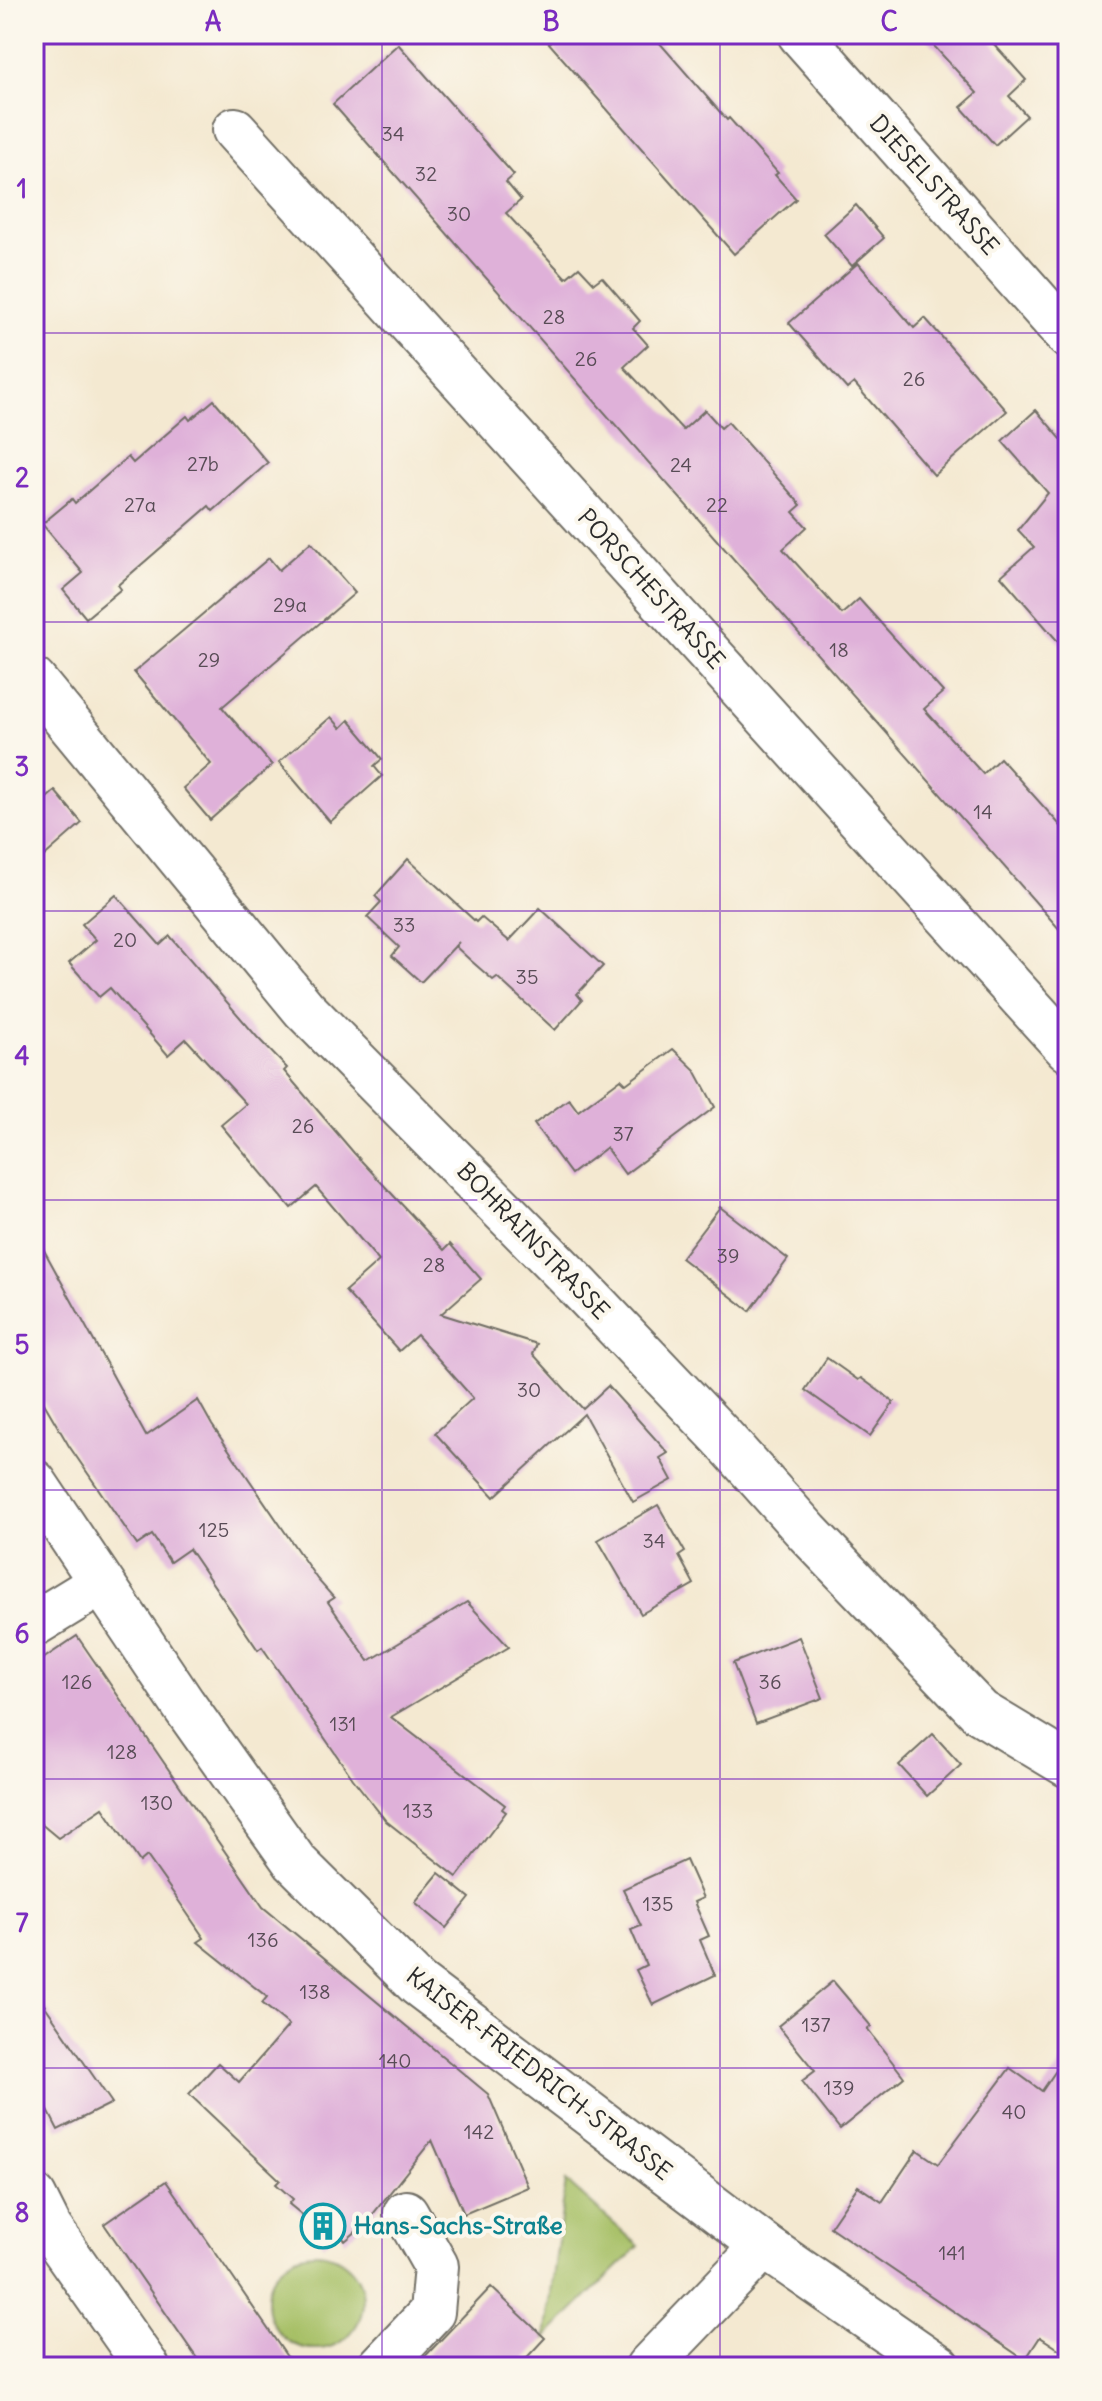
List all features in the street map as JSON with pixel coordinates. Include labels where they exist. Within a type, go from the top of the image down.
[{"type":"street","name":"DIESELSTRASSE","points":[[800,34],[1068,336]]},
{"type":"street","name":"PORSCHESTRASSE","points":[[235,130],[1068,1049]]},
{"type":"street","name":"BOHRAINSTRASSE","points":[[34,681],[304,1009],[579,1287],[980,1712],[1068,1765]]},
{"type":"street","name":"KAISER-FRIEDRICH-STRASSE","points":[[34,1482],[295,1862],[418,1984],[764,2246],[939,2367]]},
{"type":"street","points":[[34,1624],[101,1583]]},
{"type":"street","points":[[34,2197],[50,2229],[147,2367]]},
{"type":"street","points":[[380,2367],[432,2312],[436,2266],[406,2213]]},
{"type":"street","points":[[648,2367],[764,2246]]},
{"type":"green space","points":[[566,2181],[639,2246],[545,2338]]},
{"type":"green space","points":[[315,2253],[333,2257],[349,2267],[359,2283],[363,2301],[359,2319],[349,2335],[333,2345],[315,2349],[297,2345],[281,2335],[271,2319],[267,2301],[271,2283],[281,2267],[297,2257]]},
{"type":"building","points":[[541,34],[652,34],[778,173],[775,175],[796,199],[734,254]]},
{"type":"building","points":[[923,34],[985,34],[1026,80],[1009,96],[1027,116],[995,145],[961,107],[977,93]]},
{"type":"building","points":[[398,44],[514,175],[506,182],[521,200],[506,213],[566,278],[579,267],[594,283],[602,277],[640,321],[633,328],[648,345],[624,367],[683,430],[705,410],[721,428],[728,422],[801,505],[793,512],[807,527],[783,549],[842,614],[859,599],[943,692],[924,709],[983,774],[1000,758],[1068,834],[1068,939],[333,104]]},
{"type":"building","points":[[856,205],[884,238],[852,266],[824,234]]},
{"type":"building","points":[[858,263],[914,328],[925,318],[1007,411],[934,475],[854,383],[847,389],[789,323]]},
{"type":"building","points":[[214,400],[268,463],[213,511],[209,506],[118,585],[121,589],[86,618],[63,590],[83,573],[42,524],[72,499],[75,503],[128,457],[133,463],[187,416],[190,420]]},
{"type":"building","points":[[1036,410],[1068,447],[1068,653],[1001,576],[1034,547],[1018,530],[1048,493],[1002,441]]},
{"type":"building","points":[[311,542],[355,593],[222,707],[272,765],[210,820],[183,788],[211,764],[134,672],[269,558],[279,570]]},
{"type":"building","points":[[331,717],[341,728],[349,720],[382,759],[374,766],[382,776],[330,822],[279,762]]},
{"type":"building","points":[[55,791],[82,823],[34,865],[34,809]]},
{"type":"building","points":[[408,859],[476,922],[481,917],[509,941],[540,908],[603,966],[577,994],[582,1000],[555,1030],[497,977],[493,980],[455,946],[421,982],[392,956],[399,947],[367,917],[381,902],[375,896]]},
{"type":"building","points":[[116,895],[160,945],[170,936],[287,1068],[284,1071],[354,1153],[444,1250],[450,1244],[481,1279],[441,1314],[537,1344],[533,1354],[583,1409],[608,1386],[668,1453],[660,1458],[672,1480],[633,1502],[584,1414],[494,1497],[435,1433],[473,1398],[417,1335],[399,1351],[345,1291],[379,1261],[316,1187],[291,1208],[221,1125],[246,1104],[186,1039],[168,1055],[110,988],[99,997],[69,963],[96,940],[82,924]]},
{"type":"building","points":[[673,1049],[695,1070],[715,1107],[625,1174],[606,1148],[571,1174],[534,1124],[569,1099],[578,1111],[621,1079],[626,1084]]},
{"type":"building","points":[[720,1207],[788,1259],[750,1311],[681,1258]]},
{"type":"building","points":[[34,1232],[146,1436],[198,1400],[317,1579],[334,1598],[328,1602],[369,1661],[467,1602],[509,1647],[391,1717],[505,1805],[502,1809],[506,1812],[457,1877],[386,1821],[353,1779],[262,1647],[258,1650],[189,1549],[170,1562],[152,1535],[137,1545],[69,1446],[34,1386]]},
{"type":"building","points":[[827,1358],[894,1402],[870,1436],[805,1390]]},
{"type":"building","points":[[658,1505],[685,1552],[679,1556],[694,1584],[641,1614],[598,1540]]},
{"type":"building","points":[[77,1636],[263,1907],[488,2094],[528,2187],[464,2214],[432,2140],[365,2224],[345,2241],[340,2233],[323,2245],[306,2218],[289,2204],[293,2199],[276,2184],[280,2180],[189,2094],[218,2063],[239,2082],[289,2025],[262,2003],[267,1997],[198,1942],[204,1938],[147,1856],[140,1862],[103,1808],[58,1838],[34,1818],[34,1665]]},
{"type":"building","points":[[799,1637],[823,1698],[756,1723],[733,1663]]},
{"type":"building","points":[[933,1734],[961,1765],[927,1796],[899,1765]]},
{"type":"building","points":[[686,1860],[703,1898],[694,1902],[709,1936],[700,1940],[715,1975],[653,2005],[636,1970],[646,1965],[631,1930],[641,1926],[623,1889]]},
{"type":"building","points":[[439,1873],[470,1898],[446,1928],[415,1902]]},
{"type":"building","points":[[833,1981],[871,2026],[867,2029],[904,2077],[840,2129],[802,2081],[815,2071],[778,2026]]},
{"type":"building","points":[[34,1990],[112,2103],[58,2130],[34,2083]]},
{"type":"building","points":[[1068,2053],[1068,2355],[1040,2337],[1025,2360],[830,2227],[858,2186],[882,2202],[917,2150],[938,2164],[1010,2068],[1042,2091]]},
{"type":"building","points":[[166,2181],[294,2367],[203,2367],[104,2224]]},
{"type":"building","points":[[491,2287],[545,2338],[518,2367],[415,2367]]},
{"type":"place","name":"Hans-Sachs-Straße","points":[[323,2226]]}]
